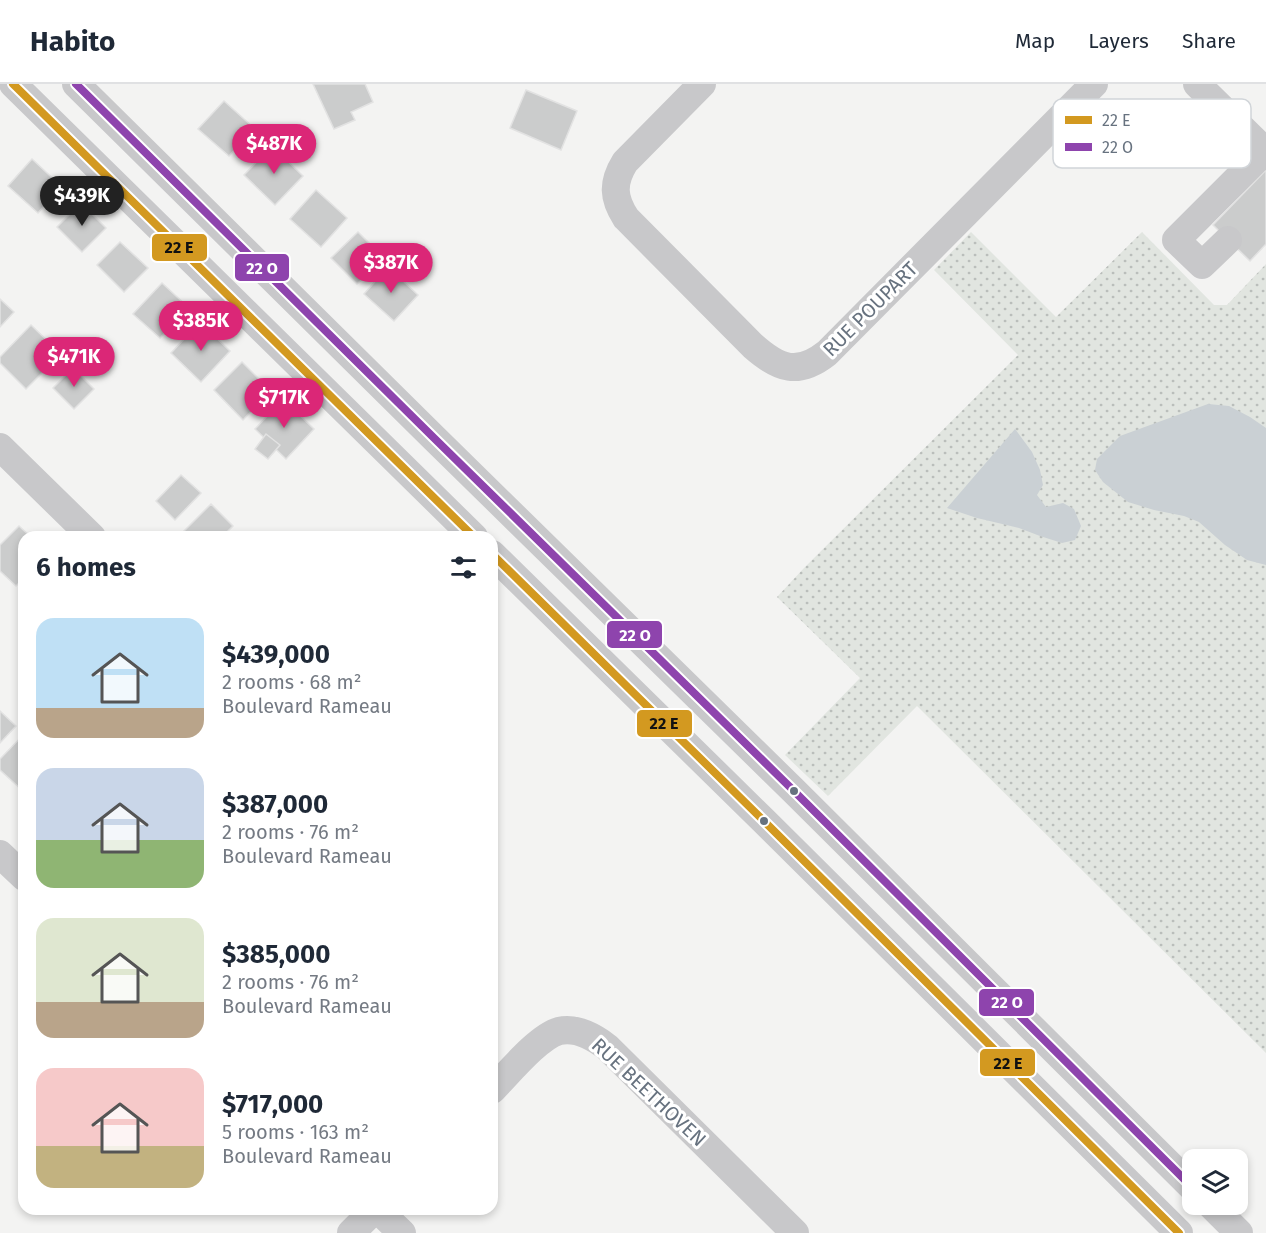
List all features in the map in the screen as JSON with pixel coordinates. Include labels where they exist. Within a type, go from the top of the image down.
[{"type":"street","points":[[76,84],[794,791],[1182,1177]]},
{"type":"street","name":"RUE POUPART","points":[[702,84],[625,162],[617,180],[616,199],[626,218],[753,346],[772,362],[784,367],[806,365],[817,361],[827,353],[1053,125]]},
{"type":"street","name":"RUE POUPART","points":[[1079,99],[1094,84]]},
{"type":"street","points":[[1197,84],[1212,99]]},
{"type":"street","points":[[25,88],[468,531]]},
{"type":"street","points":[[1251,137],[1265,151],[1251,165]]},
{"type":"street","points":[[1228,240],[1202,265],[1176,240],[1248,168]]},
{"type":"street","points":[[404,468],[434,438]]},
{"type":"street","points":[[0,447],[86,531]]},
{"type":"street","points":[[498,560],[1179,1233]]},
{"type":"street","points":[[764,821],[794,791]]},
{"type":"street","points":[[0,854],[18,871]]},
{"type":"street","name":"RUE BEETHOVEN","points":[[498,1084],[532,1050],[559,1031],[572,1031],[597,1039],[795,1233]]},
{"type":"street","points":[[1052,1107],[1082,1078]]},
{"type":"street","points":[[351,1233],[370,1215]]},
{"type":"street","points":[[382,1215],[402,1233]]},
{"type":"street","points":[[1221,1215],[1239,1233]]},
{"type":"shaded area","points":[[971,232],[1056,317],[1142,232],[1214,305],[1227,305],[1266,264],[1266,1053],[917,706],[828,796],[785,755],[860,678],[777,597],[1018,355],[934,270]]},
{"type":"shaded area","points":[[1208,404],[1229,406],[1266,428],[1266,565],[1247,560],[1225,545],[1199,522],[1128,502],[1103,482],[1095,470],[1097,459],[1120,436]]},
{"type":"shaded area","points":[[1015,429],[1032,452],[1040,470],[1043,485],[1037,495],[1046,507],[1063,503],[1074,509],[1081,526],[1075,540],[1062,543],[1019,528],[947,508]]},
{"type":"building","points":[[313,84],[365,84],[373,102],[351,112],[355,120],[334,129]]},
{"type":"building","points":[[526,90],[577,111],[561,150],[510,128]]},
{"type":"building","points":[[224,101],[254,128],[229,156],[198,129]]},
{"type":"building","points":[[272,146],[303,176],[275,205],[244,175]]},
{"type":"building","points":[[32,159],[61,186],[38,213],[8,186]]},
{"type":"building","points":[[1266,170],[1266,244],[1250,261],[1213,225]]},
{"type":"building","points":[[316,190],[347,218],[321,247],[290,219]]},
{"type":"building","points":[[81,203],[106,228],[82,252],[57,227]]},
{"type":"building","points":[[358,232],[384,258],[357,284],[331,258]]},
{"type":"building","points":[[120,242],[148,268],[124,292],[97,265]]},
{"type":"building","points":[[388,267],[418,295],[394,321],[364,294]]},
{"type":"building","points":[[162,283],[189,308],[160,338],[133,314]]},
{"type":"building","points":[[0,299],[14,312],[0,327]]},
{"type":"building","points":[[200,322],[230,351],[201,382],[171,353]]},
{"type":"building","points":[[31,325],[61,354],[26,389],[0,363],[0,357]]},
{"type":"building","points":[[242,362],[271,391],[243,420],[214,390]]},
{"type":"building","points":[[73,368],[94,389],[74,409],[53,388]]},
{"type":"building","points":[[283,399],[314,429],[286,459],[255,429]]},
{"type":"building","points":[[266,434],[280,445],[268,459],[255,449]]},
{"type":"building","points":[[181,475],[201,493],[175,520],[156,501]]},
{"type":"building","points":[[211,504],[233,526],[228,531],[184,531]]},
{"type":"building","points":[[19,526],[24,531],[18,531],[18,584],[16,586],[0,571],[0,545]]},
{"type":"building","points":[[0,711],[16,726],[0,743]]},
{"type":"building","points":[[18,740],[18,786],[0,770],[0,759]]},
{"type":"transit line","points":[[13,84],[468,531]]},
{"type":"transit line","points":[[76,84],[794,791],[1182,1177]]},
{"type":"transit line","points":[[498,560],[1179,1233]]}]
